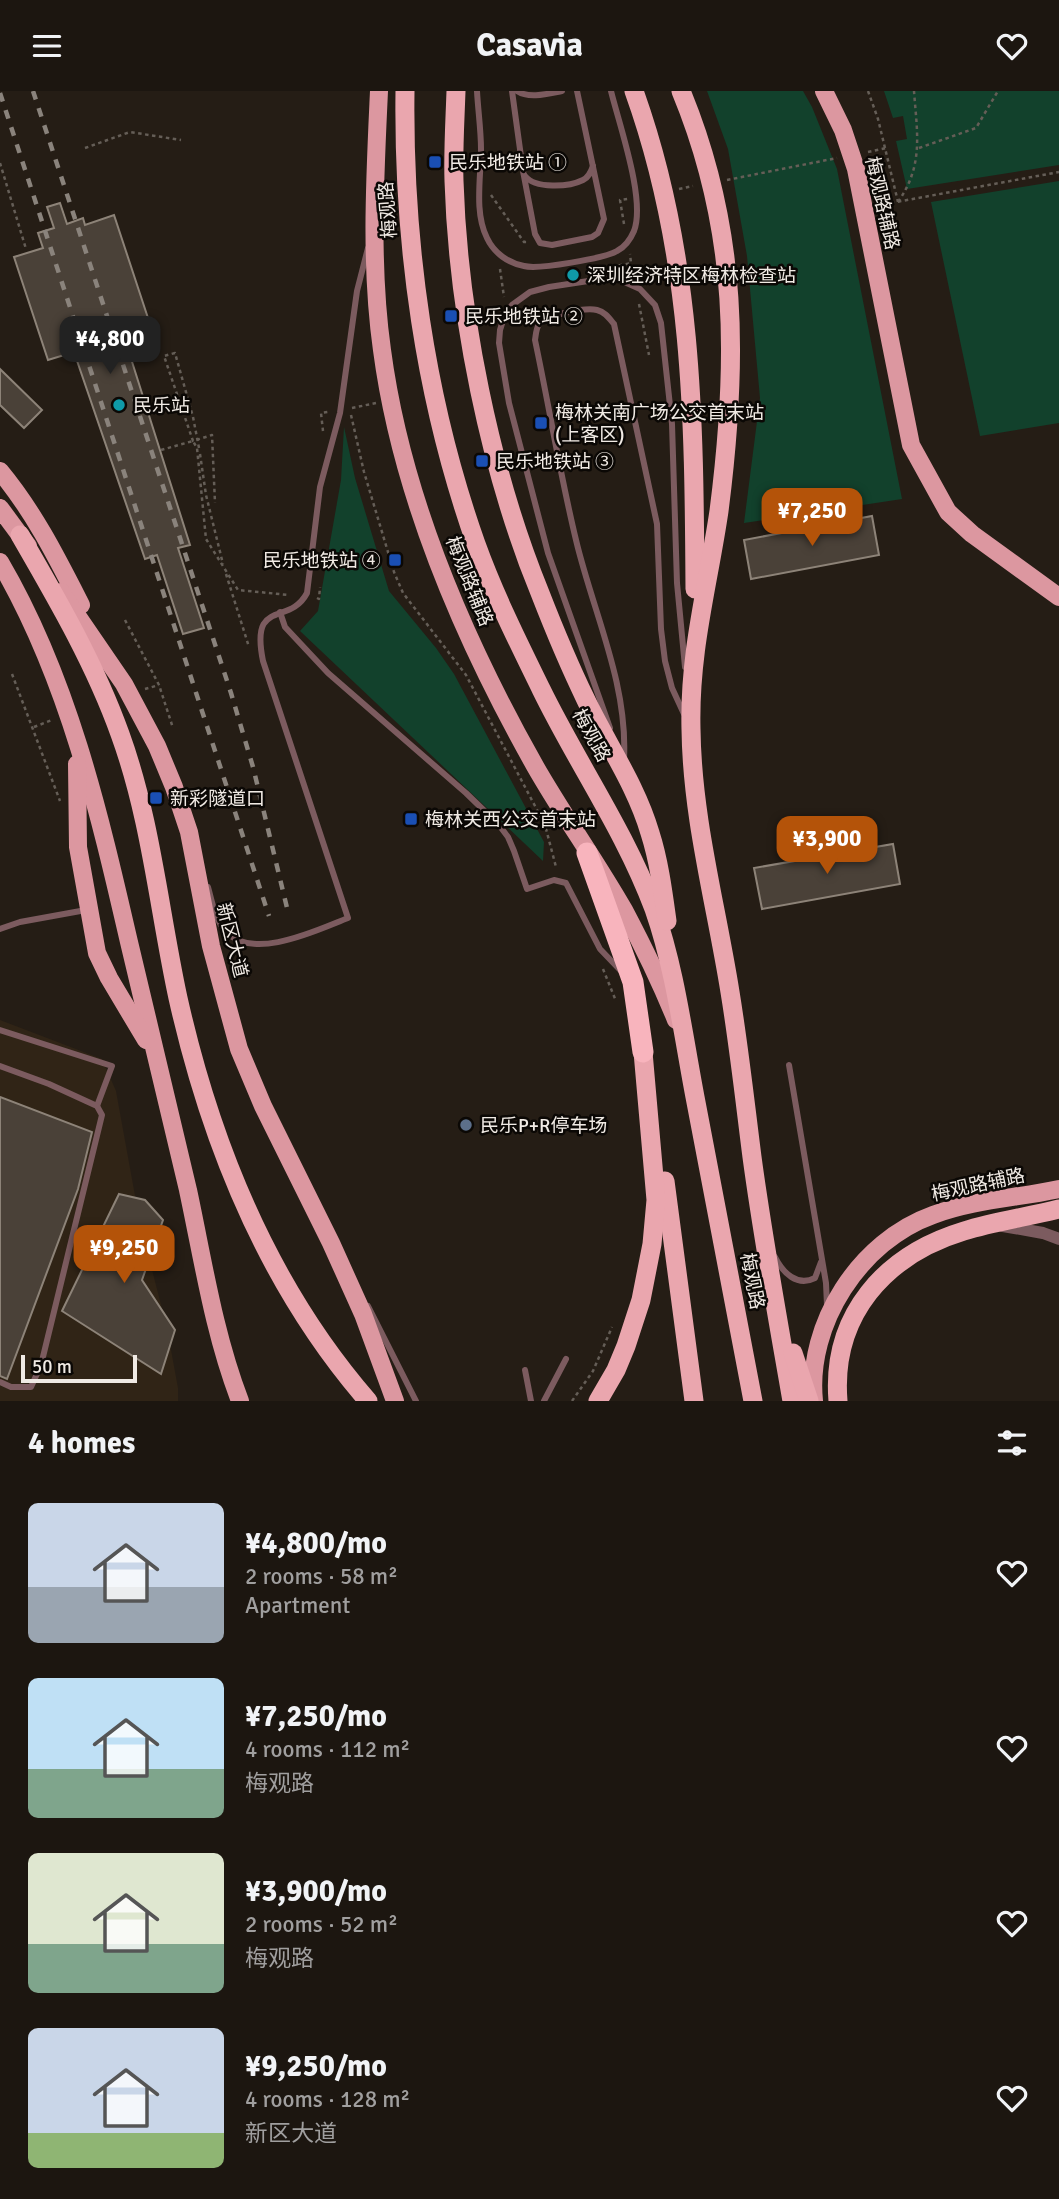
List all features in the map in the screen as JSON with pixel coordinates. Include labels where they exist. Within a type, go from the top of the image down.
[{"type":"highway","name":"梅观路","points":[[405,91],[407,169],[416,281],[427,356],[444,438],[461,500],[498,597],[543,693],[640,873],[656,914],[676,995],[753,1401]]},
{"type":"highway","points":[[456,91],[454,180],[457,231],[471,337],[493,447],[521,544],[540,592],[586,700],[623,767],[650,832],[659,873],[676,995]]},
{"type":"highway","points":[[634,91],[667,207],[688,336],[693,400],[696,636]]},
{"type":"highway","name":"梅观路","points":[[681,91],[710,178],[719,218],[727,267],[732,329],[730,408],[720,500],[696,636],[691,728],[704,857],[729,988],[763,1228],[792,1401]]},
{"type":"highway","points":[[20,535],[85,654],[120,734],[152,857],[178,997],[213,1125],[245,1208],[262,1246],[311,1327],[368,1401]]},
{"type":"highway","points":[[587,853],[633,982],[673,1228],[694,1401]]},
{"type":"highway","points":[[600,1398],[616,1370],[630,1335],[641,1300],[652,1244],[656,1200],[643,1052]]},
{"type":"highway","points":[[838,1401],[836,1383],[845,1334],[861,1301],[880,1277],[922,1248],[964,1231],[1059,1209]]},
{"type":"highway","points":[[774,1295],[812,1401]]},
{"type":"main road","name":"梅观路辅路","points":[[379,91],[377,299],[382,350],[395,422],[419,508],[443,573],[486,673],[535,766],[623,910],[662,986],[684,1040]]},
{"type":"main road","name":"梅观路辅路","points":[[824,91],[843,130],[856,169],[911,445],[948,512],[972,534],[1059,597]]},
{"type":"main road","points":[[0,471],[26,504],[45,535],[104,652]]},
{"type":"main road","name":"新区大道","points":[[0,508],[104,652],[157,746],[188,832],[211,946],[239,1049],[263,1106],[363,1314],[395,1401]]},
{"type":"main road","points":[[0,562],[40,639],[95,803],[216,1321],[240,1401]]},
{"type":"main road","points":[[0,571],[21,598]]},
{"type":"main road","points":[[76,740],[78,847],[97,953],[142,1031],[159,1068]]},
{"type":"main road","name":"梅观路辅路","points":[[812,1401],[812,1379],[823,1331],[836,1300],[857,1269],[879,1246],[931,1215],[968,1204],[1059,1189]]},
{"type":"street","points":[[989,1225],[1030,1230],[1059,1239]]},
{"type":"lane","points":[[477,91],[481,147],[480,213],[483,228],[488,241],[498,253],[508,261],[528,267],[617,251],[633,233],[637,221],[637,197],[611,91]]},
{"type":"lane","points":[[562,91],[530,96],[514,91],[523,171],[535,234],[540,243],[552,245],[592,237],[598,233],[604,219],[577,91]]},
{"type":"lane","points":[[523,171],[530,182],[543,186],[582,181],[590,173],[593,164]]},
{"type":"lane","points":[[188,832],[216,916],[226,932],[235,939],[256,945],[270,944],[348,918],[260,647],[263,625],[269,616],[292,609],[302,602],[307,593],[320,487],[340,413],[358,291],[376,226]]},
{"type":"lane","points":[[623,767],[548,553],[509,403],[499,343],[500,330],[505,314],[512,305],[530,292],[595,279],[620,280],[640,289],[649,297],[659,315],[673,436],[677,583],[691,728]]},
{"type":"lane","points":[[623,767],[625,737],[617,681],[576,540],[535,340],[536,329],[549,317],[587,309],[598,310],[607,315],[614,324],[657,524],[661,629],[665,661],[672,688],[691,728]]},
{"type":"lane","points":[[280,612],[285,628],[328,673],[499,825],[508,837],[527,889],[554,880],[566,883],[603,954],[633,982]]},
{"type":"lane","points":[[0,929],[20,922],[88,910]]},
{"type":"lane","points":[[0,1030],[112,1066],[97,1106]]},
{"type":"lane","points":[[789,1065],[828,1294],[823,1331]]},
{"type":"lane","points":[[0,1066],[97,1106],[102,1115],[41,1365],[31,1387],[11,1387],[0,1382]]},
{"type":"lane","points":[[763,1228],[777,1261],[786,1273],[796,1280],[805,1282],[815,1278],[822,1257]]},
{"type":"lane","points":[[331,1243],[373,1314],[416,1401]]},
{"type":"lane","points":[[544,1401],[566,1359]]},
{"type":"lane","points":[[525,1370],[531,1401]]},
{"type":"path","points":[[868,91],[878,118],[898,202]]},
{"type":"path","points":[[898,202],[910,185],[919,148],[914,91]]},
{"type":"path","points":[[919,148],[976,128],[998,91]]},
{"type":"path","points":[[85,148],[130,132],[181,140]]},
{"type":"path","points":[[0,163],[26,249]]},
{"type":"path","points":[[891,203],[1059,172]]},
{"type":"path","points":[[487,190],[524,242],[540,243]]},
{"type":"path","points":[[639,302],[649,355]]},
{"type":"path","points":[[215,503],[207,496],[193,417],[175,353],[164,356],[193,441],[212,435],[215,503]]},
{"type":"path","points":[[349,408],[363,472],[403,593],[466,675],[545,825],[556,867]]},
{"type":"path","points":[[125,620],[159,685],[173,728]]},
{"type":"path","points":[[12,674],[60,801]]},
{"type":"path","points":[[597,958],[617,1003]]},
{"type":"path","points":[[572,1401],[593,1371],[614,1324]]},
{"type":"shaded area","points":[[0,1020],[102,1059],[116,1091],[140,1223],[167,1328],[178,1401],[0,1401]]},
{"type":"green space","points":[[707,91],[803,91],[812,107],[837,169],[902,499],[744,523],[760,398],[747,256],[728,149]]},
{"type":"green space","points":[[884,91],[1059,91],[1059,165],[907,189],[896,141],[907,139],[903,116],[893,118]]},
{"type":"green space","points":[[1059,181],[1059,423],[980,436],[931,202]]},
{"type":"green space","points":[[344,427],[355,478],[389,591],[454,674],[544,842],[543,861],[300,631],[318,611],[341,480]]},
{"type":"building","name":"民乐站","points":[[60,203],[67,224],[83,218],[85,225],[114,215],[148,318],[121,327],[190,545],[178,548],[204,628],[183,634],[157,555],[145,559],[74,352],[48,360],[14,257],[43,248],[38,233],[54,228],[47,207]]},
{"type":"building","points":[[0,369],[42,410],[24,428],[0,405]]},
{"type":"building","points":[[872,516],[879,555],[751,579],[744,540]]},
{"type":"building","points":[[893,844],[900,884],[762,909],[754,868]]},
{"type":"building","points":[[0,1097],[92,1132],[78,1189],[7,1379],[0,1376]]},
{"type":"building","points":[[119,1194],[145,1200],[163,1220],[142,1280],[175,1330],[161,1374],[62,1311]]},
{"type":"railway","points":[[33,91],[231,693],[253,767],[288,912]]},
{"type":"railway","points":[[0,93],[269,916]]},
{"type":"place","name":"民乐地铁站 ①","points":[[435,162]]},
{"type":"place","name":"深圳经济特区梅林检查站","points":[[573,275]]},
{"type":"place","name":"民乐地铁站 ②","points":[[451,316]]},
{"type":"place","name":"民乐站","points":[[119,405]]},
{"type":"place","name":"梅林关南广场公交首末站 (上客区)","points":[[541,423]]},
{"type":"place","name":"民乐地铁站 ③","points":[[482,461]]},
{"type":"place","name":"民乐地铁站 ④","points":[[395,560]]},
{"type":"place","name":"新彩隧道口","points":[[156,798]]},
{"type":"place","name":"梅林关西公交首末站","points":[[411,819]]},
{"type":"place","name":"民乐P+R停车场","points":[[466,1125]]}]
